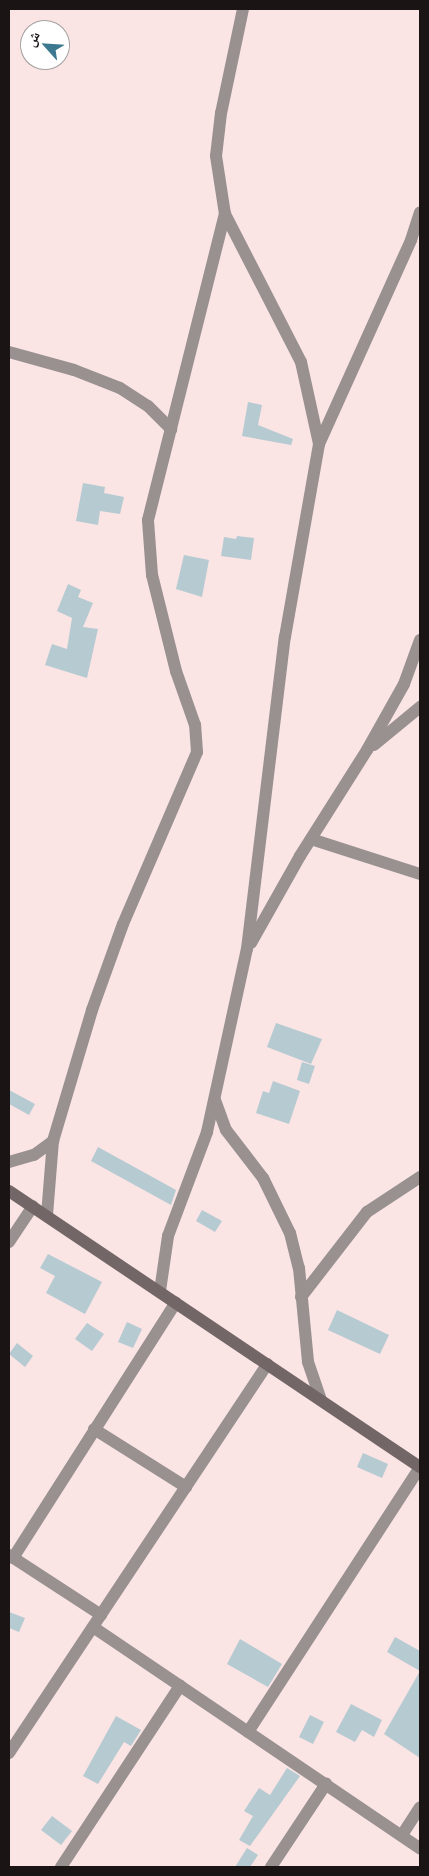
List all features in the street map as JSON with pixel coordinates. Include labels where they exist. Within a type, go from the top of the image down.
[{"type":"street","points":[[243,9],[221,113],[216,156],[225,214],[301,362],[319,444]]},
{"type":"street","points":[[160,1291],[168,1236],[207,1132],[247,949],[284,637],[319,444],[411,240],[420,212]]},
{"type":"street","points":[[47,1215],[53,1141],[92,1010],[123,924],[197,752],[194,725],[176,671],[152,575],[148,520],[225,214]]},
{"type":"street","points":[[9,352],[74,370],[120,388],[148,406],[171,429]]},
{"type":"street","points":[[247,949],[311,839],[367,750],[404,684],[420,640]]},
{"type":"street","points":[[367,750],[420,707]]},
{"type":"street","points":[[311,839],[420,874]]},
{"type":"street","points":[[215,1100],[226,1130],[263,1178],[278,1203],[296,1259],[308,1362],[321,1400]]},
{"type":"street","points":[[9,1162],[34,1155],[53,1141]]},
{"type":"street","points":[[301,1297],[367,1212],[420,1177]]},
{"type":"street","points":[[9,1191],[420,1467],[248,1732]]},
{"type":"street","points":[[9,1242],[33,1206]]},
{"type":"street","points":[[101,1615],[11,1556],[176,1302]]},
{"type":"street","points":[[9,1753],[267,1364]]},
{"type":"street","points":[[94,1430],[186,1487]]},
{"type":"street","points":[[93,1627],[420,1848]]},
{"type":"street","points":[[61,1867],[180,1686]]},
{"type":"street","points":[[271,1867],[326,1784]]},
{"type":"street","points":[[402,1836],[420,1807]]},
{"type":"building","points":[[248,402],[262,405],[258,425],[293,439],[291,445],[242,436]]},
{"type":"building","points":[[83,483],[105,487],[104,493],[124,497],[120,514],[100,511],[98,525],[76,521]]},
{"type":"building","points":[[237,536],[254,538],[251,560],[221,556],[224,537],[236,539]]},
{"type":"building","points":[[184,555],[209,560],[202,597],[176,589]]},
{"type":"building","points":[[68,584],[81,590],[78,597],[93,603],[83,627],[98,629],[87,678],[45,665],[52,644],[67,649],[72,618],[57,611]]},
{"type":"building","points":[[276,1023],[322,1039],[311,1064],[267,1047]]},
{"type":"building","points":[[302,1062],[315,1066],[309,1084],[297,1080]]},
{"type":"building","points":[[273,1081],[300,1091],[289,1124],[256,1113],[263,1091],[269,1093]]},
{"type":"building","points":[[9,1090],[35,1104],[29,1115],[9,1104]]},
{"type":"building","points":[[98,1147],[176,1190],[171,1205],[91,1161]]},
{"type":"building","points":[[202,1210],[222,1221],[215,1232],[196,1221]]},
{"type":"building","points":[[48,1254],[102,1282],[85,1314],[46,1293],[55,1276],[40,1268]]},
{"type":"building","points":[[337,1310],[389,1335],[380,1354],[328,1330]]},
{"type":"building","points":[[127,1322],[142,1329],[133,1348],[118,1342]]},
{"type":"building","points":[[87,1323],[104,1334],[92,1351],[75,1339]]},
{"type":"building","points":[[17,1343],[33,1356],[25,1367],[9,1354]]},
{"type":"building","points":[[363,1453],[388,1464],[382,1478],[357,1467]]},
{"type":"building","points":[[9,1612],[25,1618],[19,1632],[9,1628]]},
{"type":"building","points":[[395,1637],[420,1651],[420,1671],[387,1652]]},
{"type":"building","points":[[240,1639],[282,1664],[268,1687],[227,1664]]},
{"type":"building","points":[[420,1671],[420,1758],[384,1734]]},
{"type":"building","points":[[351,1704],[382,1720],[374,1737],[362,1730],[355,1742],[336,1732]]},
{"type":"building","points":[[310,1715],[324,1722],[313,1744],[299,1737]]},
{"type":"building","points":[[116,1716],[141,1730],[131,1746],[124,1742],[98,1784],[83,1776]]},
{"type":"building","points":[[287,1768],[300,1776],[250,1846],[239,1840],[253,1816],[244,1811],[259,1788],[270,1795]]},
{"type":"building","points":[[52,1816],[72,1831],[61,1845],[41,1830]]},
{"type":"building","points":[[247,1848],[258,1855],[250,1867],[235,1867]]}]
